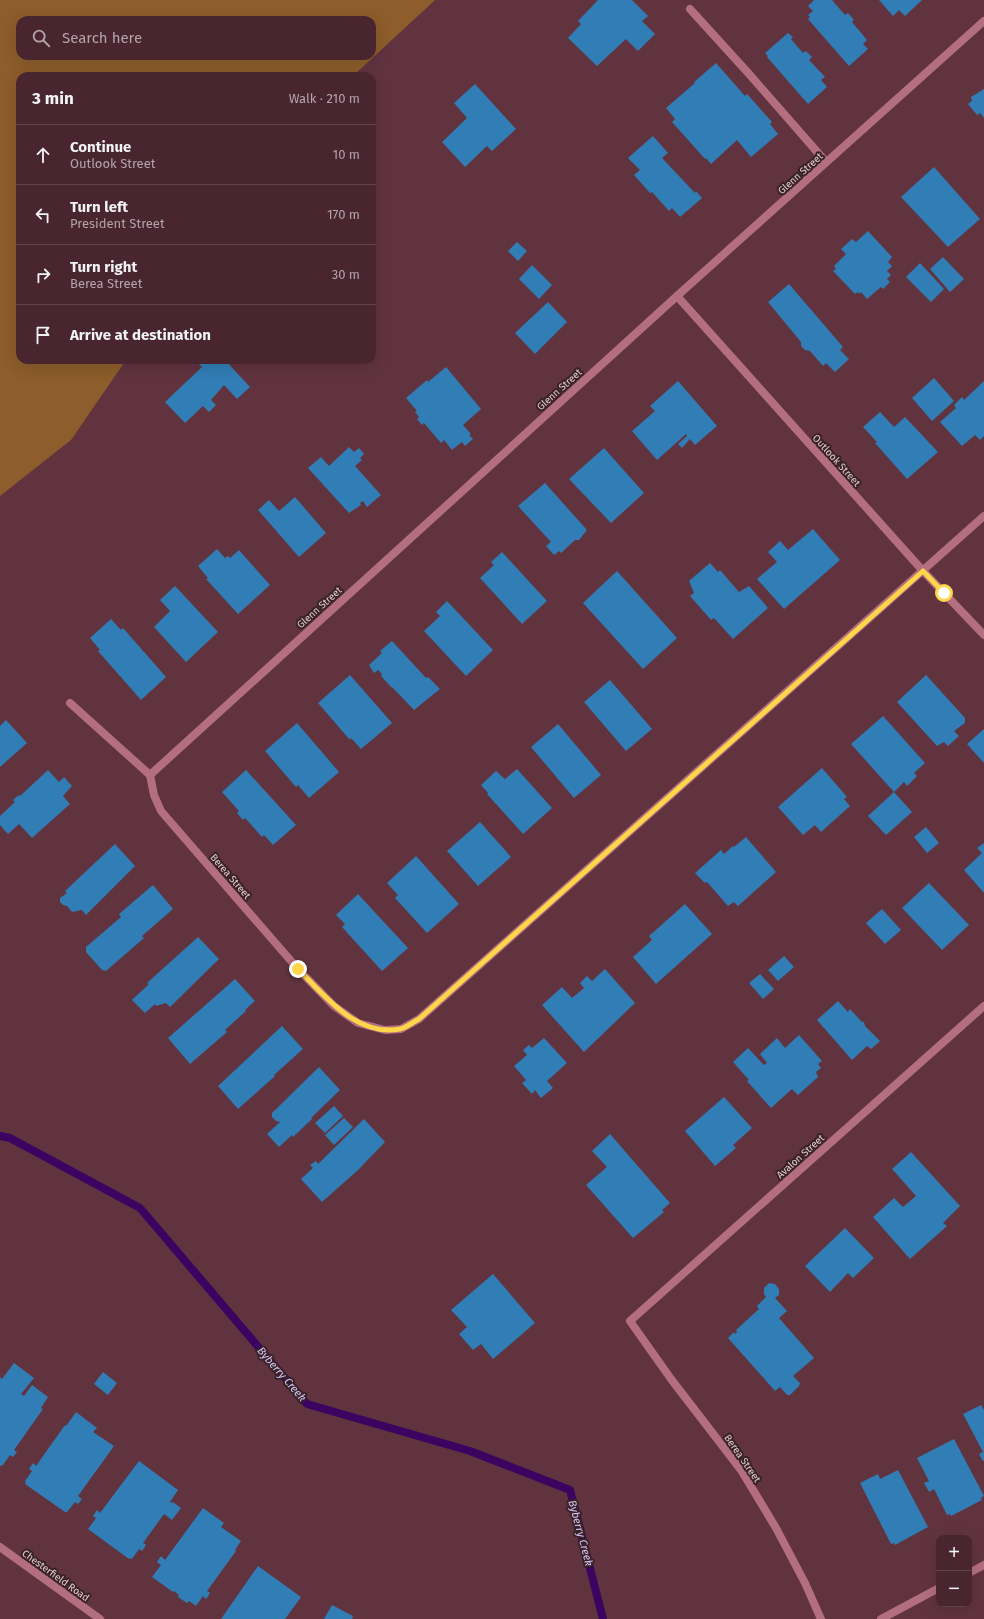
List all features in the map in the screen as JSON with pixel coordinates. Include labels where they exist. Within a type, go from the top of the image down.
[{"type":"street","points":[[690,9],[826,162]]},
{"type":"street","name":"Glenn Street","points":[[150,774],[677,296],[984,21]]},
{"type":"street","name":"Outlook Street","points":[[677,296],[923,571],[984,635]]},
{"type":"street","points":[[923,571],[984,516]]},
{"type":"street","name":"Berea Street","points":[[150,774],[154,795],[161,811],[298,969],[334,1006],[358,1023],[385,1030],[401,1029],[419,1019],[923,571]]},
{"type":"street","points":[[70,703],[150,774]]},
{"type":"street","name":"Avalon Street","points":[[630,1321],[984,1006]]},
{"type":"street","name":"Berea Street","points":[[630,1321],[671,1379],[740,1470],[776,1528],[805,1583],[820,1619]]},
{"type":"street","name":"Chesterfield Road","points":[[0,1547],[100,1619]]},
{"type":"street","points":[[972,1571],[984,1565]]},
{"type":"street","points":[[881,1619],[936,1590]]},
{"type":"shaded area","points":[[0,0],[435,0],[376,55],[376,16],[16,16],[16,60],[370,60],[357,72],[16,72],[16,364],[123,364],[71,440],[0,496]]},
{"type":"building","points":[[598,0],[632,0],[648,16],[642,21],[655,34],[638,51],[626,39],[597,66],[568,38],[581,24],[578,21]]},
{"type":"building","points":[[814,0],[832,0],[845,15],[848,13],[854,20],[852,22],[867,40],[863,44],[868,49],[849,66],[808,19],[810,17],[808,15],[813,11],[808,6]]},
{"type":"building","points":[[879,0],[922,0],[905,16],[899,10],[893,16]]},
{"type":"building","points":[[788,33],[793,37],[791,39],[803,53],[806,51],[812,57],[809,60],[825,77],[821,80],[827,87],[808,104],[765,53]]},
{"type":"building","points":[[716,63],[745,96],[747,94],[772,122],[770,124],[778,134],[751,157],[737,140],[711,164],[672,122],[675,119],[666,108]]},
{"type":"building","points":[[475,84],[516,129],[492,151],[487,146],[465,167],[442,142],[467,118],[454,103]]},
{"type":"building","points":[[984,89],[984,118],[980,113],[977,115],[968,104],[972,101],[971,97]]},
{"type":"building","points":[[653,136],[668,153],[662,158],[695,193],[696,191],[702,198],[680,217],[672,208],[669,211],[634,175],[640,170],[628,158]]},
{"type":"building","points":[[934,167],[980,219],[948,247],[901,197]]},
{"type":"building","points":[[868,231],[892,257],[888,262],[892,266],[887,271],[891,275],[887,279],[890,282],[883,289],[881,287],[867,299],[861,292],[859,294],[858,292],[855,294],[833,271],[836,269],[834,266],[846,254],[841,249],[852,239],[856,242]]},
{"type":"building","points":[[517,242],[527,251],[518,261],[508,251]]},
{"type":"building","points":[[943,257],[964,279],[950,292],[930,269]]},
{"type":"building","points":[[920,263],[944,289],[931,302],[906,277]]},
{"type":"building","points":[[532,265],[552,285],[539,299],[519,279]]},
{"type":"building","points":[[789,284],[843,347],[840,350],[849,359],[835,372],[826,363],[823,366],[810,351],[805,350],[801,346],[801,342],[768,302]]},
{"type":"building","points":[[548,302],[567,322],[535,354],[515,333]]},
{"type":"building","points":[[199,364],[229,364],[250,387],[237,399],[224,385],[211,400],[216,405],[209,412],[203,406],[185,423],[165,402],[202,367]]},
{"type":"building","points":[[446,367],[481,409],[463,425],[471,434],[469,435],[473,439],[465,446],[462,442],[452,450],[444,440],[441,443],[424,423],[422,425],[417,419],[419,417],[415,412],[417,411],[406,398],[427,380],[428,382]]},
{"type":"building","points":[[934,378],[954,401],[932,421],[912,398]]},
{"type":"building","points":[[678,381],[717,426],[695,445],[690,439],[682,448],[678,444],[687,436],[686,434],[657,460],[632,431],[655,411],[650,406]]},
{"type":"building","points":[[984,381],[984,436],[980,440],[975,435],[962,446],[940,422],[956,408],[954,405],[962,397],[964,400]]},
{"type":"building","points":[[880,412],[894,427],[905,417],[938,452],[907,479],[863,427]]},
{"type":"building","points":[[349,447],[354,452],[359,448],[364,454],[360,458],[362,460],[355,466],[381,495],[367,507],[363,501],[360,503],[361,505],[349,513],[308,468],[321,457],[329,466]]},
{"type":"building","points":[[604,448],[644,493],[611,523],[569,479]]},
{"type":"building","points":[[545,483],[587,530],[579,540],[575,540],[561,553],[559,551],[554,555],[546,546],[551,542],[518,506]]},
{"type":"building","points":[[295,497],[326,533],[299,557],[258,510],[269,500],[279,511]]},
{"type":"building","points":[[813,529],[840,560],[784,609],[757,579],[777,562],[768,552],[780,541],[788,550]]},
{"type":"building","points":[[217,549],[225,558],[228,556],[230,558],[239,550],[270,585],[238,614],[206,579],[208,578],[198,566]]},
{"type":"building","points":[[502,552],[547,601],[522,624],[480,578],[494,565],[491,562]]},
{"type":"building","points":[[710,563],[718,572],[720,570],[739,592],[749,586],[768,608],[733,639],[714,618],[711,620],[690,596],[694,593],[689,581]]},
{"type":"building","points":[[617,571],[677,638],[643,669],[583,603]]},
{"type":"building","points":[[175,586],[218,632],[186,662],[154,627],[170,611],[160,600]]},
{"type":"building","points":[[447,601],[493,650],[466,676],[424,631],[440,616],[436,612]]},
{"type":"building","points":[[111,619],[121,630],[123,628],[166,677],[141,700],[98,651],[100,650],[90,638]]},
{"type":"building","points":[[392,641],[426,678],[428,677],[440,689],[414,710],[381,676],[382,674],[378,670],[374,673],[369,665],[382,653],[380,651]]},
{"type":"building","points":[[350,675],[392,723],[361,749],[351,738],[350,740],[318,703]]},
{"type":"building","points":[[926,675],[965,718],[965,723],[954,731],[959,736],[948,746],[944,742],[937,746],[897,702]]},
{"type":"building","points":[[610,680],[652,729],[626,751],[584,702]]},
{"type":"building","points":[[883,716],[925,763],[914,773],[917,776],[907,786],[904,782],[894,792],[851,744]]},
{"type":"building","points":[[6,720],[27,743],[0,767],[0,726]]},
{"type":"building","points":[[297,723],[339,772],[309,798],[298,785],[296,787],[265,751]]},
{"type":"building","points":[[558,724],[601,775],[574,798],[531,747]]},
{"type":"building","points":[[984,729],[984,763],[967,744]]},
{"type":"building","points":[[822,768],[847,797],[844,799],[850,806],[821,832],[815,825],[803,835],[778,807]]},
{"type":"building","points":[[517,769],[552,808],[523,834],[487,794],[488,793],[481,785],[496,771],[505,779]]},
{"type":"building","points":[[48,770],[59,782],[64,777],[72,786],[63,796],[70,804],[32,838],[19,824],[8,834],[0,825],[0,816],[15,802],[13,800],[19,795],[20,796]]},
{"type":"building","points":[[246,770],[296,825],[273,845],[264,835],[262,837],[245,818],[243,820],[237,813],[239,811],[222,792]]},
{"type":"building","points":[[894,792],[912,812],[886,835],[868,816]]},
{"type":"building","points":[[480,822],[511,857],[478,886],[447,851]]},
{"type":"building","points":[[926,827],[939,843],[927,853],[914,837]]},
{"type":"building","points":[[746,837],[776,872],[738,906],[734,902],[728,906],[707,882],[705,883],[695,873],[721,850],[724,854]]},
{"type":"building","points":[[984,843],[984,893],[964,870],[982,853],[977,848]]},
{"type":"building","points":[[115,844],[135,866],[86,915],[82,910],[72,912],[67,906],[60,902],[60,898],[67,893],[65,891]]},
{"type":"building","points":[[416,856],[459,904],[427,933],[395,898],[398,895],[387,883]]},
{"type":"building","points":[[929,883],[969,925],[942,950],[902,908]]},
{"type":"building","points":[[153,885],[173,909],[142,936],[144,938],[106,971],[102,970],[86,952],[86,947],[121,917],[119,914]]},
{"type":"building","points":[[358,894],[408,948],[382,971],[342,927],[345,924],[336,915]]},
{"type":"building","points":[[685,904],[712,934],[656,984],[633,957],[652,940],[649,936]]},
{"type":"building","points":[[882,909],[901,930],[885,944],[866,923]]},
{"type":"building","points":[[198,937],[219,959],[170,1007],[166,1003],[156,1006],[155,1004],[145,1013],[132,1000],[149,984],[147,983]]},
{"type":"building","points":[[784,956],[794,967],[778,981],[768,970]]},
{"type":"building","points":[[605,969],[635,1003],[584,1052],[542,1005],[562,987],[572,998],[584,988],[580,983],[587,976],[592,981]]},
{"type":"building","points":[[760,974],[774,989],[763,999],[749,983]]},
{"type":"building","points":[[235,979],[255,1001],[225,1030],[227,1032],[190,1064],[168,1038]]},
{"type":"building","points":[[838,1001],[848,1012],[850,1009],[862,1022],[864,1022],[865,1026],[880,1041],[871,1049],[867,1046],[852,1060],[817,1020]]},
{"type":"building","points":[[282,1026],[303,1049],[238,1109],[218,1086]]},
{"type":"building","points":[[799,1035],[822,1061],[818,1064],[821,1068],[816,1072],[818,1077],[798,1095],[792,1089],[771,1108],[747,1081],[749,1080],[733,1062],[748,1048],[764,1065],[767,1063],[760,1054],[777,1038],[785,1048]]},
{"type":"building","points":[[544,1038],[567,1063],[547,1081],[553,1088],[541,1098],[535,1090],[532,1094],[522,1083],[526,1080],[514,1066],[527,1055],[523,1050],[529,1045],[532,1048]]},
{"type":"building","points":[[319,1067],[340,1090],[293,1137],[292,1135],[279,1147],[267,1134],[280,1122],[276,1121],[272,1117],[272,1113]]},
{"type":"building","points":[[724,1097],[752,1128],[733,1145],[736,1148],[715,1166],[685,1131]]},
{"type":"building","points":[[334,1106],[343,1116],[325,1133],[315,1123]]},
{"type":"building","points":[[344,1118],[353,1127],[334,1145],[325,1135]]},
{"type":"building","points":[[364,1119],[385,1142],[358,1170],[322,1202],[301,1179],[313,1168],[310,1165],[316,1161],[318,1164]]},
{"type":"building","points":[[610,1134],[670,1203],[662,1210],[664,1212],[633,1238],[586,1185],[607,1167],[592,1151]]},
{"type":"building","points":[[911,1152],[960,1206],[943,1223],[947,1226],[910,1259],[873,1217],[894,1198],[903,1207],[916,1196],[892,1169]]},
{"type":"building","points":[[845,1228],[874,1258],[853,1278],[848,1273],[830,1292],[805,1266]]},
{"type":"building","points":[[493,1274],[535,1323],[493,1359],[481,1344],[473,1350],[459,1334],[467,1327],[451,1310]]},
{"type":"building","points":[[769,1283],[775,1284],[779,1289],[779,1295],[775,1298],[787,1311],[779,1318],[814,1358],[793,1376],[800,1383],[790,1395],[787,1395],[780,1387],[775,1391],[728,1338],[734,1332],[735,1334],[737,1332],[736,1330],[759,1309],[757,1306],[766,1297],[764,1294],[764,1288]]},
{"type":"building","points":[[14,1363],[34,1378],[21,1394],[24,1396],[32,1385],[48,1397],[41,1408],[43,1409],[14,1450],[17,1452],[13,1457],[10,1455],[3,1465],[0,1466],[0,1377],[2,1379]]},
{"type":"building","points":[[103,1372],[117,1383],[108,1395],[94,1384]]},
{"type":"building","points":[[981,1405],[984,1410],[984,1461],[979,1454],[983,1452],[963,1414]]},
{"type":"building","points":[[76,1412],[97,1428],[93,1432],[114,1446],[78,1496],[82,1499],[78,1504],[75,1502],[67,1512],[65,1512],[25,1484],[25,1481],[32,1471],[29,1469],[33,1463],[36,1466]]},
{"type":"building","points":[[954,1439],[984,1496],[981,1498],[982,1500],[951,1516],[950,1514],[947,1515],[934,1489],[929,1492],[924,1483],[929,1481],[917,1458]]},
{"type":"building","points":[[139,1461],[178,1490],[170,1502],[173,1502],[181,1508],[172,1520],[164,1514],[143,1543],[146,1545],[142,1551],[139,1549],[132,1559],[129,1559],[88,1529],[96,1518],[93,1516],[97,1510],[100,1513]]},
{"type":"building","points":[[898,1470],[928,1527],[895,1545],[894,1543],[891,1544],[860,1483],[878,1474],[880,1479]]},
{"type":"building","points":[[203,1508],[224,1523],[221,1527],[241,1541],[235,1550],[236,1551],[207,1591],[210,1593],[206,1599],[203,1596],[196,1606],[189,1601],[187,1603],[178,1597],[179,1595],[174,1591],[173,1592],[152,1577],[161,1565],[157,1562],[161,1556],[165,1560]]},
{"type":"building","points":[[258,1566],[301,1597],[285,1619],[221,1619]]},
{"type":"building","points":[[332,1605],[353,1616],[352,1619],[324,1619]]},
{"type":"waterway","name":"Byberry Creek","points":[[0,1136],[10,1138],[140,1208],[307,1404],[470,1451],[570,1490],[603,1619]]},
{"type":"route","points":[[298,969],[334,1006],[358,1023],[385,1030],[401,1029],[419,1019],[923,571],[944,593]]}]
